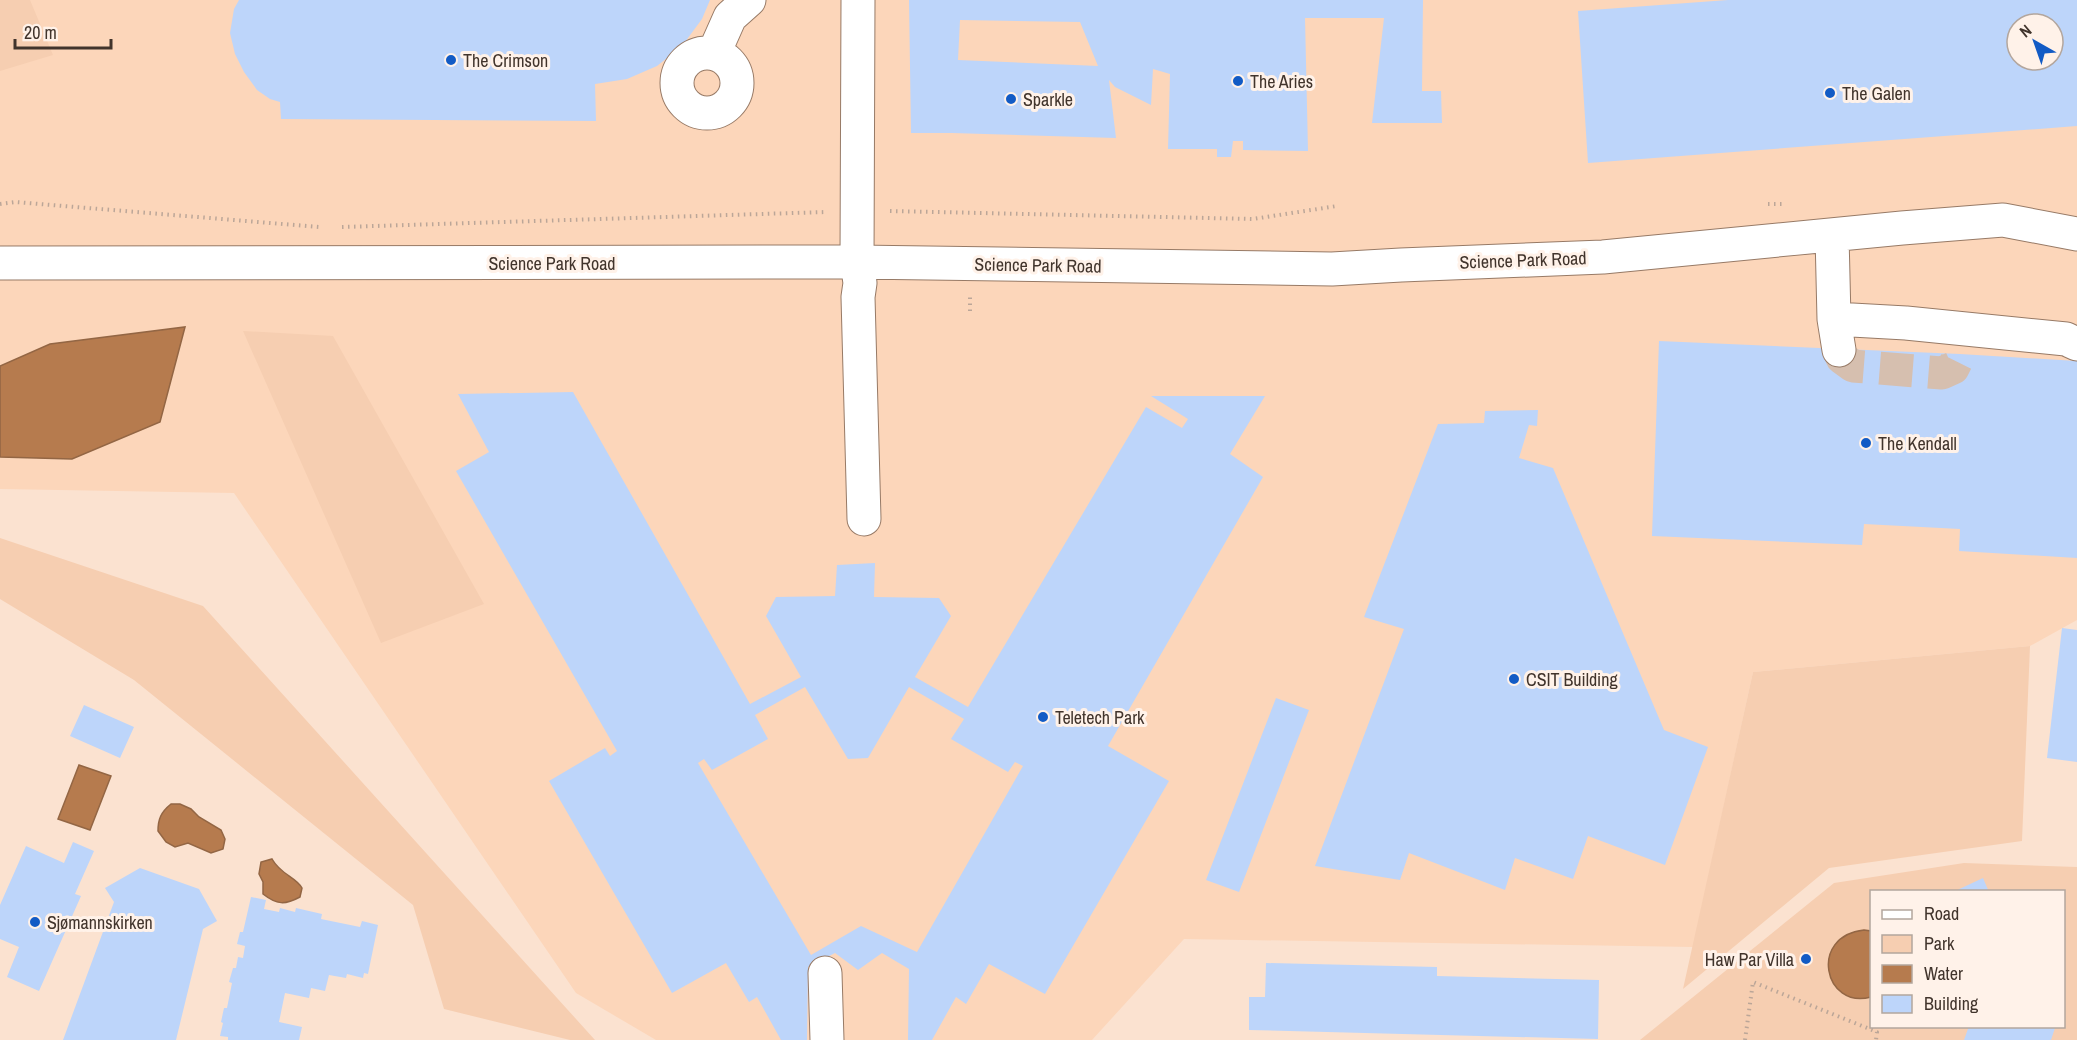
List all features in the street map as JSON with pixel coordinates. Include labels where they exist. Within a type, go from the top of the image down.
[{"type":"street","points":[[714,53],[730,17],[749,0]]},
{"type":"street","points":[[858,0],[857,262],[860,283],[858,297],[864,519]]},
{"type":"street","name":"Science Park Road","points":[[0,263],[857,262],[1332,269],[1456,262],[1571,259],[2003,220],[2075,231]]},
{"type":"street","points":[[1832,235],[1837,334],[1961,341],[2066,339],[2077,344]]},
{"type":"street","points":[[825,973],[827,1040]]},
{"type":"path","points":[[0,204],[15,202],[324,228]]},
{"type":"path","points":[[336,227],[857,210],[1253,219],[1337,206]]},
{"type":"path","points":[[1746,1040],[1753,982],[1877,1032],[1876,1040]]},
{"type":"shaded area","points":[[0,0],[2077,0],[2077,620],[2030,646],[1753,672],[1693,947],[1184,939],[1092,1040],[656,1040],[576,993],[234,493],[0,489]]},
{"type":"green space","points":[[0,0],[30,0],[53,55],[0,71]]},
{"type":"green space","points":[[243,331],[333,336],[484,604],[381,643]]},
{"type":"green space","points":[[0,538],[203,606],[595,1040],[570,1040],[444,1009],[413,905],[134,680],[0,599]]},
{"type":"green space","points":[[2030,646],[2022,841],[1829,868],[1683,989],[1753,672]]},
{"type":"green space","name":"Haw Par Villa","points":[[1964,863],[2077,867],[2077,1040],[1640,1040],[1834,883]]},
{"type":"water","points":[[185,327],[160,422],[72,459],[0,457],[0,366],[50,344]]},
{"type":"water","points":[[79,765],[111,776],[90,830],[58,819]]},
{"type":"water","points":[[171,804],[180,804],[191,809],[199,817],[221,830],[225,839],[223,849],[211,853],[188,843],[175,847],[166,842],[158,831],[159,823],[162,813]]},
{"type":"water","points":[[272,859],[302,888],[300,897],[281,903],[263,894],[263,882],[259,874],[261,862]]},
{"type":"water","points":[[1864,930],[1870,931],[1870,997],[1855,998],[1842,993],[1833,983],[1829,971],[1829,957],[1835,945],[1846,935]]},
{"type":"building","name":"The Crimson","points":[[239,0],[710,0],[702,19],[682,46],[657,66],[627,79],[595,84],[596,121],[281,119],[280,102],[270,99],[257,90],[235,54],[230,33],[234,9]]},
{"type":"building","name":"The Aries","points":[[909,0],[1423,0],[1422,91],[1441,91],[1442,123],[1372,123],[1384,18],[1305,18],[1308,151],[1243,150],[1243,141],[1233,141],[1231,157],[1217,157],[1217,149],[1168,149],[1170,74],[1153,69],[1151,105],[1115,87],[1109,80],[1116,138],[911,133]],"holes":[[[960,20],[1080,22],[1098,66],[958,60]]]},
{"type":"building","name":"The Galen","points":[[1728,0],[2077,0],[2077,126],[1588,163],[1578,11]]},
{"type":"building","name":"The Kendall","points":[[1659,341],[2077,361],[2077,558],[1959,551],[1960,529],[1864,524],[1862,545],[1652,536]]},
{"type":"building","name":"Teletech Park","points":[[573,392],[750,704],[801,677],[766,616],[776,597],[835,596],[837,565],[875,563],[874,597],[939,598],[951,616],[915,677],[968,707],[1146,407],[1182,428],[1188,419],[1151,396],[1265,396],[1230,454],[1263,477],[1108,746],[1169,781],[1045,994],[989,964],[966,1004],[956,997],[932,1040],[908,1040],[909,969],[882,953],[858,970],[835,953],[808,967],[807,1040],[781,1040],[757,997],[749,1002],[726,963],[672,993],[549,781],[605,748],[610,756],[617,751],[456,471],[489,452],[458,394]],"holes":[[[805,687],[848,759],[868,758],[909,687],[964,719],[951,739],[1008,772],[1015,762],[1023,766],[917,952],[861,926],[811,955],[698,763],[704,759],[712,770],[768,739],[755,715]]]},
{"type":"building","name":"CSIT Building","points":[[1538,410],[1537,426],[1529,425],[1519,458],[1553,468],[1664,730],[1708,747],[1665,865],[1588,836],[1573,879],[1515,858],[1505,890],[1409,853],[1400,880],[1315,866],[1404,629],[1364,617],[1438,424],[1484,423],[1485,411]]},
{"type":"building","points":[[2062,628],[2077,630],[2077,762],[2047,758]]},
{"type":"building","points":[[1276,698],[1309,710],[1239,892],[1206,880]]},
{"type":"building","points":[[84,705],[134,727],[120,758],[70,736]]},
{"type":"building","name":"Sjømannskirken","points":[[73,842],[94,851],[75,894],[81,896],[39,991],[7,977],[19,947],[0,939],[0,905],[26,846],[64,863]]},
{"type":"building","points":[[140,868],[199,889],[217,921],[203,929],[176,1040],[63,1040],[114,902],[105,888]]},
{"type":"building","points":[[1983,878],[1988,890],[1957,890]]},
{"type":"building","points":[[251,897],[266,900],[264,909],[279,912],[280,908],[295,912],[296,908],[322,914],[321,919],[360,927],[362,921],[378,925],[368,974],[364,973],[363,978],[347,974],[346,978],[329,975],[325,991],[311,988],[309,998],[285,993],[279,1022],[302,1027],[299,1040],[228,1040],[228,1037],[220,1036],[224,1008],[227,1008],[232,983],[229,982],[233,968],[236,968],[238,957],[243,958],[245,946],[237,944],[240,932],[243,932]]},
{"type":"building","points":[[1266,963],[1437,967],[1437,976],[1599,980],[1598,1039],[1249,1030],[1249,997],[1265,997]]},
{"type":"building","points":[[1968,1028],[2055,1028],[2051,1040],[1964,1040]]},
{"type":"tunnel","points":[[1839,350],[1842,358],[1853,366],[1942,373],[1953,368],[1960,354]]},
{"type":"place","name":"The Crimson","points":[[451,60]]},
{"type":"place","name":"The Aries","points":[[1238,81]]},
{"type":"place","name":"The Galen","points":[[1830,93]]},
{"type":"place","name":"Sparkle","points":[[1011,99]]},
{"type":"place","name":"The Kendall","points":[[1866,443]]},
{"type":"place","name":"CSIT Building","points":[[1514,679]]},
{"type":"place","name":"Teletech Park","points":[[1043,717]]},
{"type":"place","name":"Sjømannskirken","points":[[35,922]]},
{"type":"place","name":"Haw Par Villa","points":[[1806,959]]}]
